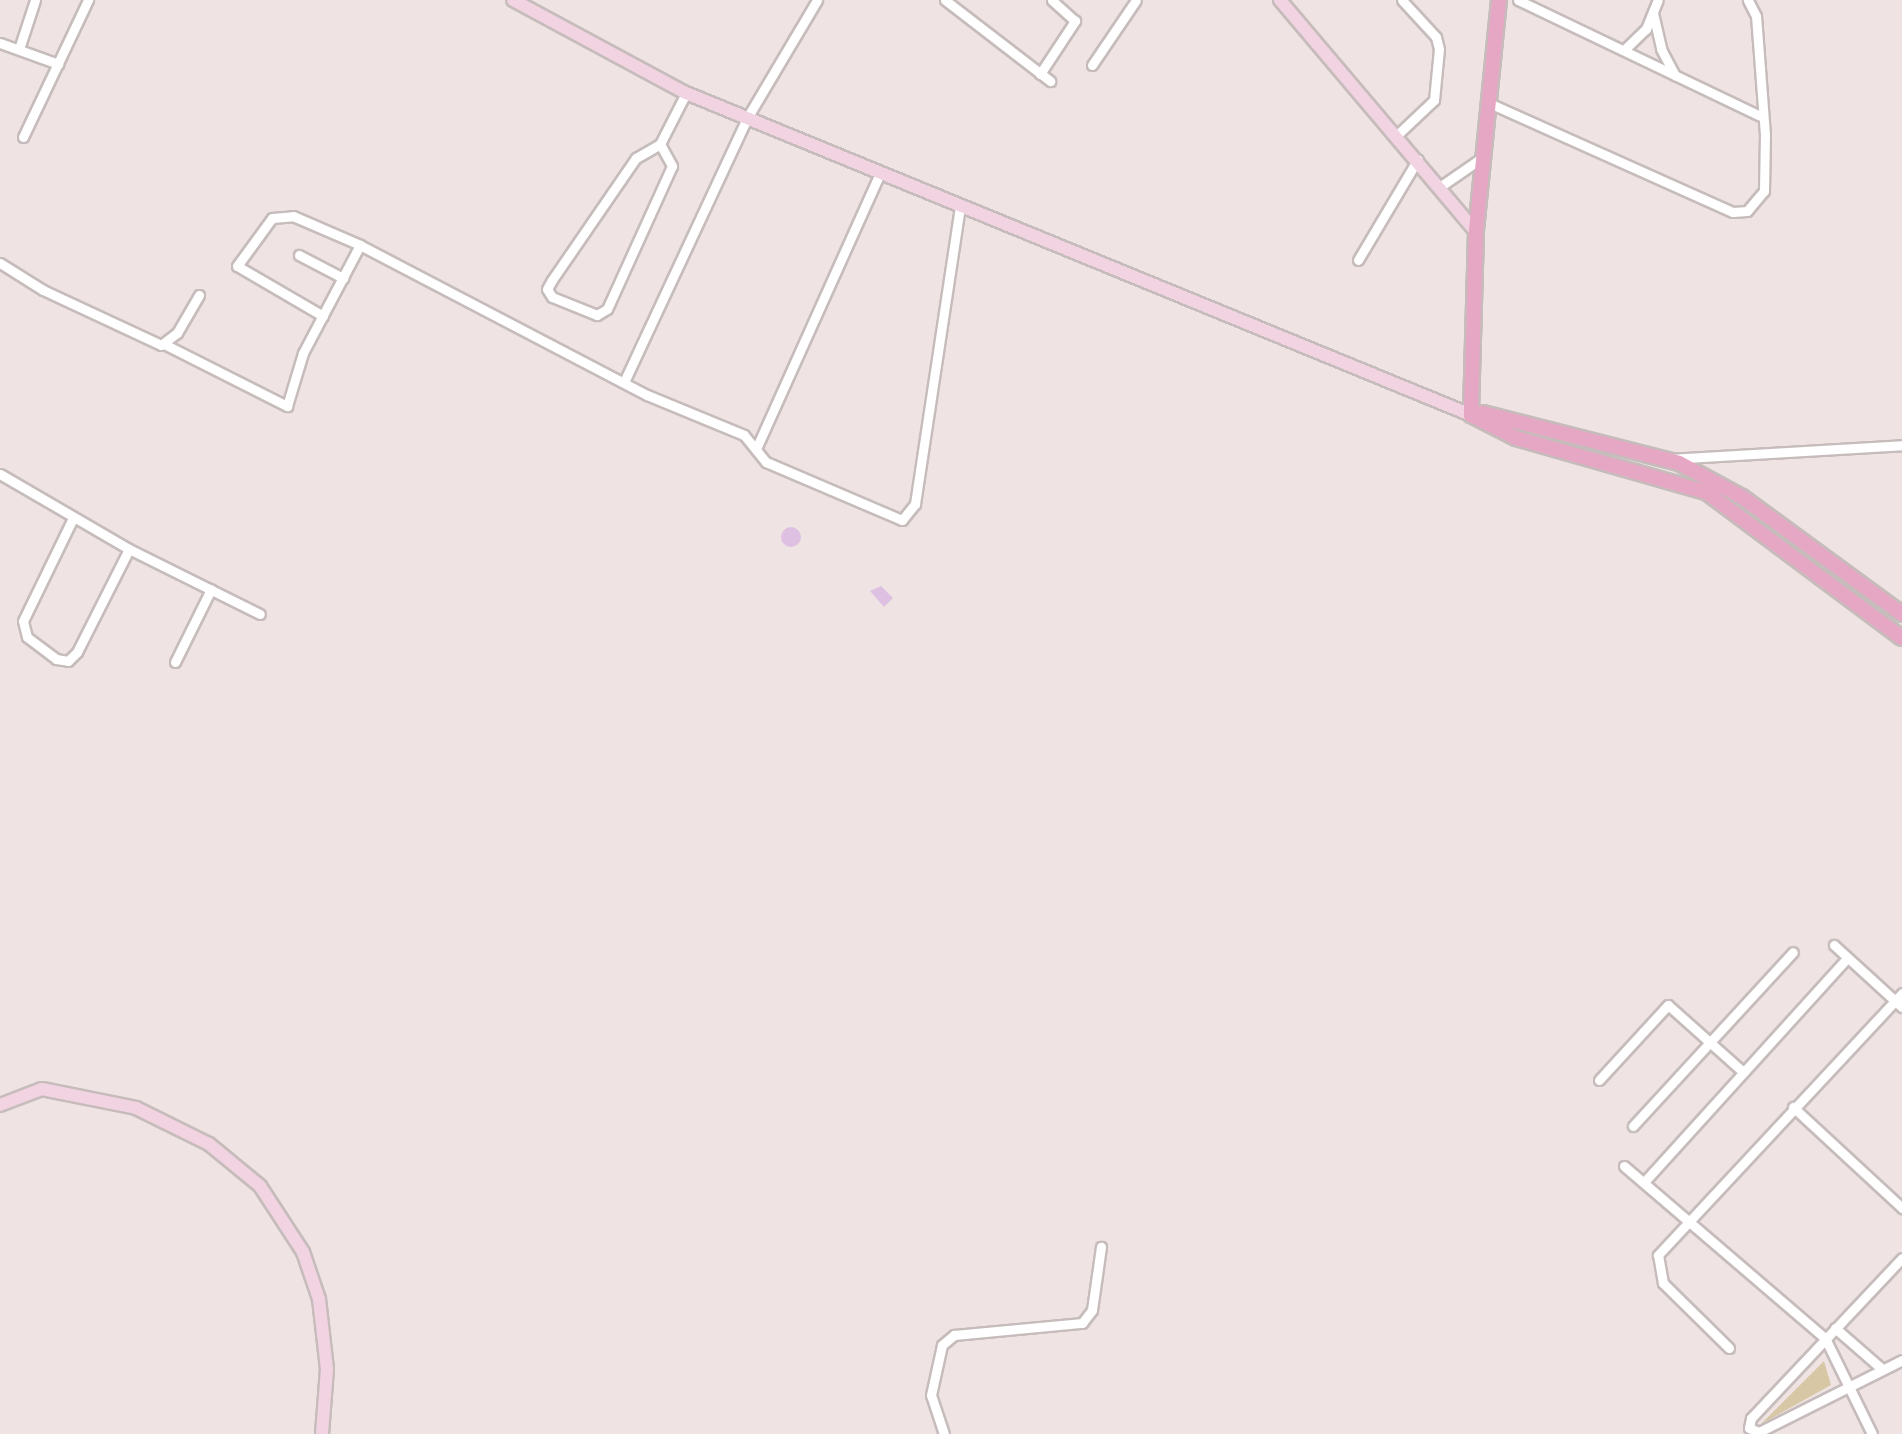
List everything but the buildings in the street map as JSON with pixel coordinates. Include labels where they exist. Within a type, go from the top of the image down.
[{"type":"main road","points":[[1471,415],[1476,232],[1499,0]]},
{"type":"main road","points":[[1471,415],[1483,413],[1669,459],[1742,497],[1902,614]]},
{"type":"main road","points":[[1471,415],[1516,438],[1706,492],[1902,638]]},
{"type":"street","points":[[18,50],[35,0]]},
{"type":"street","points":[[23,137],[88,0]]},
{"type":"street","points":[[513,0],[686,93],[1471,415]]},
{"type":"street","points":[[624,382],[747,118],[817,0]]},
{"type":"street","points":[[945,0],[1050,81]]},
{"type":"street","points":[[1041,74],[1075,21],[1052,0]]},
{"type":"street","points":[[1092,65],[1136,0]]},
{"type":"street","points":[[1280,0],[1441,186],[1476,232]]},
{"type":"street","points":[[1397,135],[1435,96],[1438,40],[1402,0]]},
{"type":"street","points":[[1412,0],[1417,16]]},
{"type":"street","points":[[1518,0],[1761,116]]},
{"type":"street","points":[[1625,50],[1653,13],[1658,0]]},
{"type":"street","points":[[1489,103],[1741,213],[1758,203],[1764,191],[1756,16],[1748,0]]},
{"type":"street","points":[[1653,13],[1661,49],[1675,75]]},
{"type":"street","points":[[0,43],[58,64]]},
{"type":"street","points":[[660,144],[672,166],[607,309],[597,315],[552,297],[548,289],[552,280],[636,158],[660,144],[686,93]]},
{"type":"street","points":[[1441,186],[1483,157]]},
{"type":"street","points":[[1358,260],[1418,159]]},
{"type":"street","points":[[756,449],[880,172]]},
{"type":"street","points":[[323,316],[238,268],[239,257],[267,222],[287,214],[360,244],[624,382],[744,435],[766,462],[883,516],[902,520],[912,513],[960,205]]},
{"type":"street","points":[[0,263],[43,290],[166,345],[283,407],[289,404],[303,353],[360,244]]},
{"type":"street","points":[[300,255],[343,278]]},
{"type":"street","points":[[166,345],[199,295]]},
{"type":"street","points":[[1669,459],[1902,445]]},
{"type":"street","points":[[0,474],[129,549],[260,614]]},
{"type":"street","points":[[73,518],[23,621],[27,637],[56,659],[68,661],[77,652],[129,549]]},
{"type":"street","points":[[176,662],[211,589]]},
{"type":"street","points":[[1729,1348],[1658,1273],[1661,1248],[1793,1107],[1900,1000],[1846,958],[1834,945]]},
{"type":"street","points":[[1633,1126],[1793,952]]},
{"type":"street","points":[[1644,1181],[1846,958]]},
{"type":"street","points":[[1599,1080],[1663,1006],[1674,1008],[1742,1071]]},
{"type":"street","points":[[0,1105],[42,1089],[126,1105],[209,1144],[260,1186],[303,1252],[319,1299],[327,1369],[322,1434]]},
{"type":"street","points":[[1793,1107],[1902,1208]]},
{"type":"street","points":[[1624,1166],[1825,1338],[1872,1434]]},
{"type":"street","points":[[944,1434],[932,1395],[942,1345],[954,1335],[1082,1323],[1092,1310],[1101,1246]]},
{"type":"street","points":[[1902,1258],[1751,1418],[1749,1428],[1759,1432],[1902,1360]]},
{"type":"street","points":[[1835,1328],[1882,1369]]},
{"type":"shaded area","points":[[791,527],[798,530],[801,537],[798,544],[791,547],[784,544],[781,537],[784,530]]},
{"type":"shaded area","points":[[881,586],[893,598],[884,607],[870,591]]},
{"type":"shaded area","points":[[1824,1361],[1831,1385],[1761,1424]]}]
